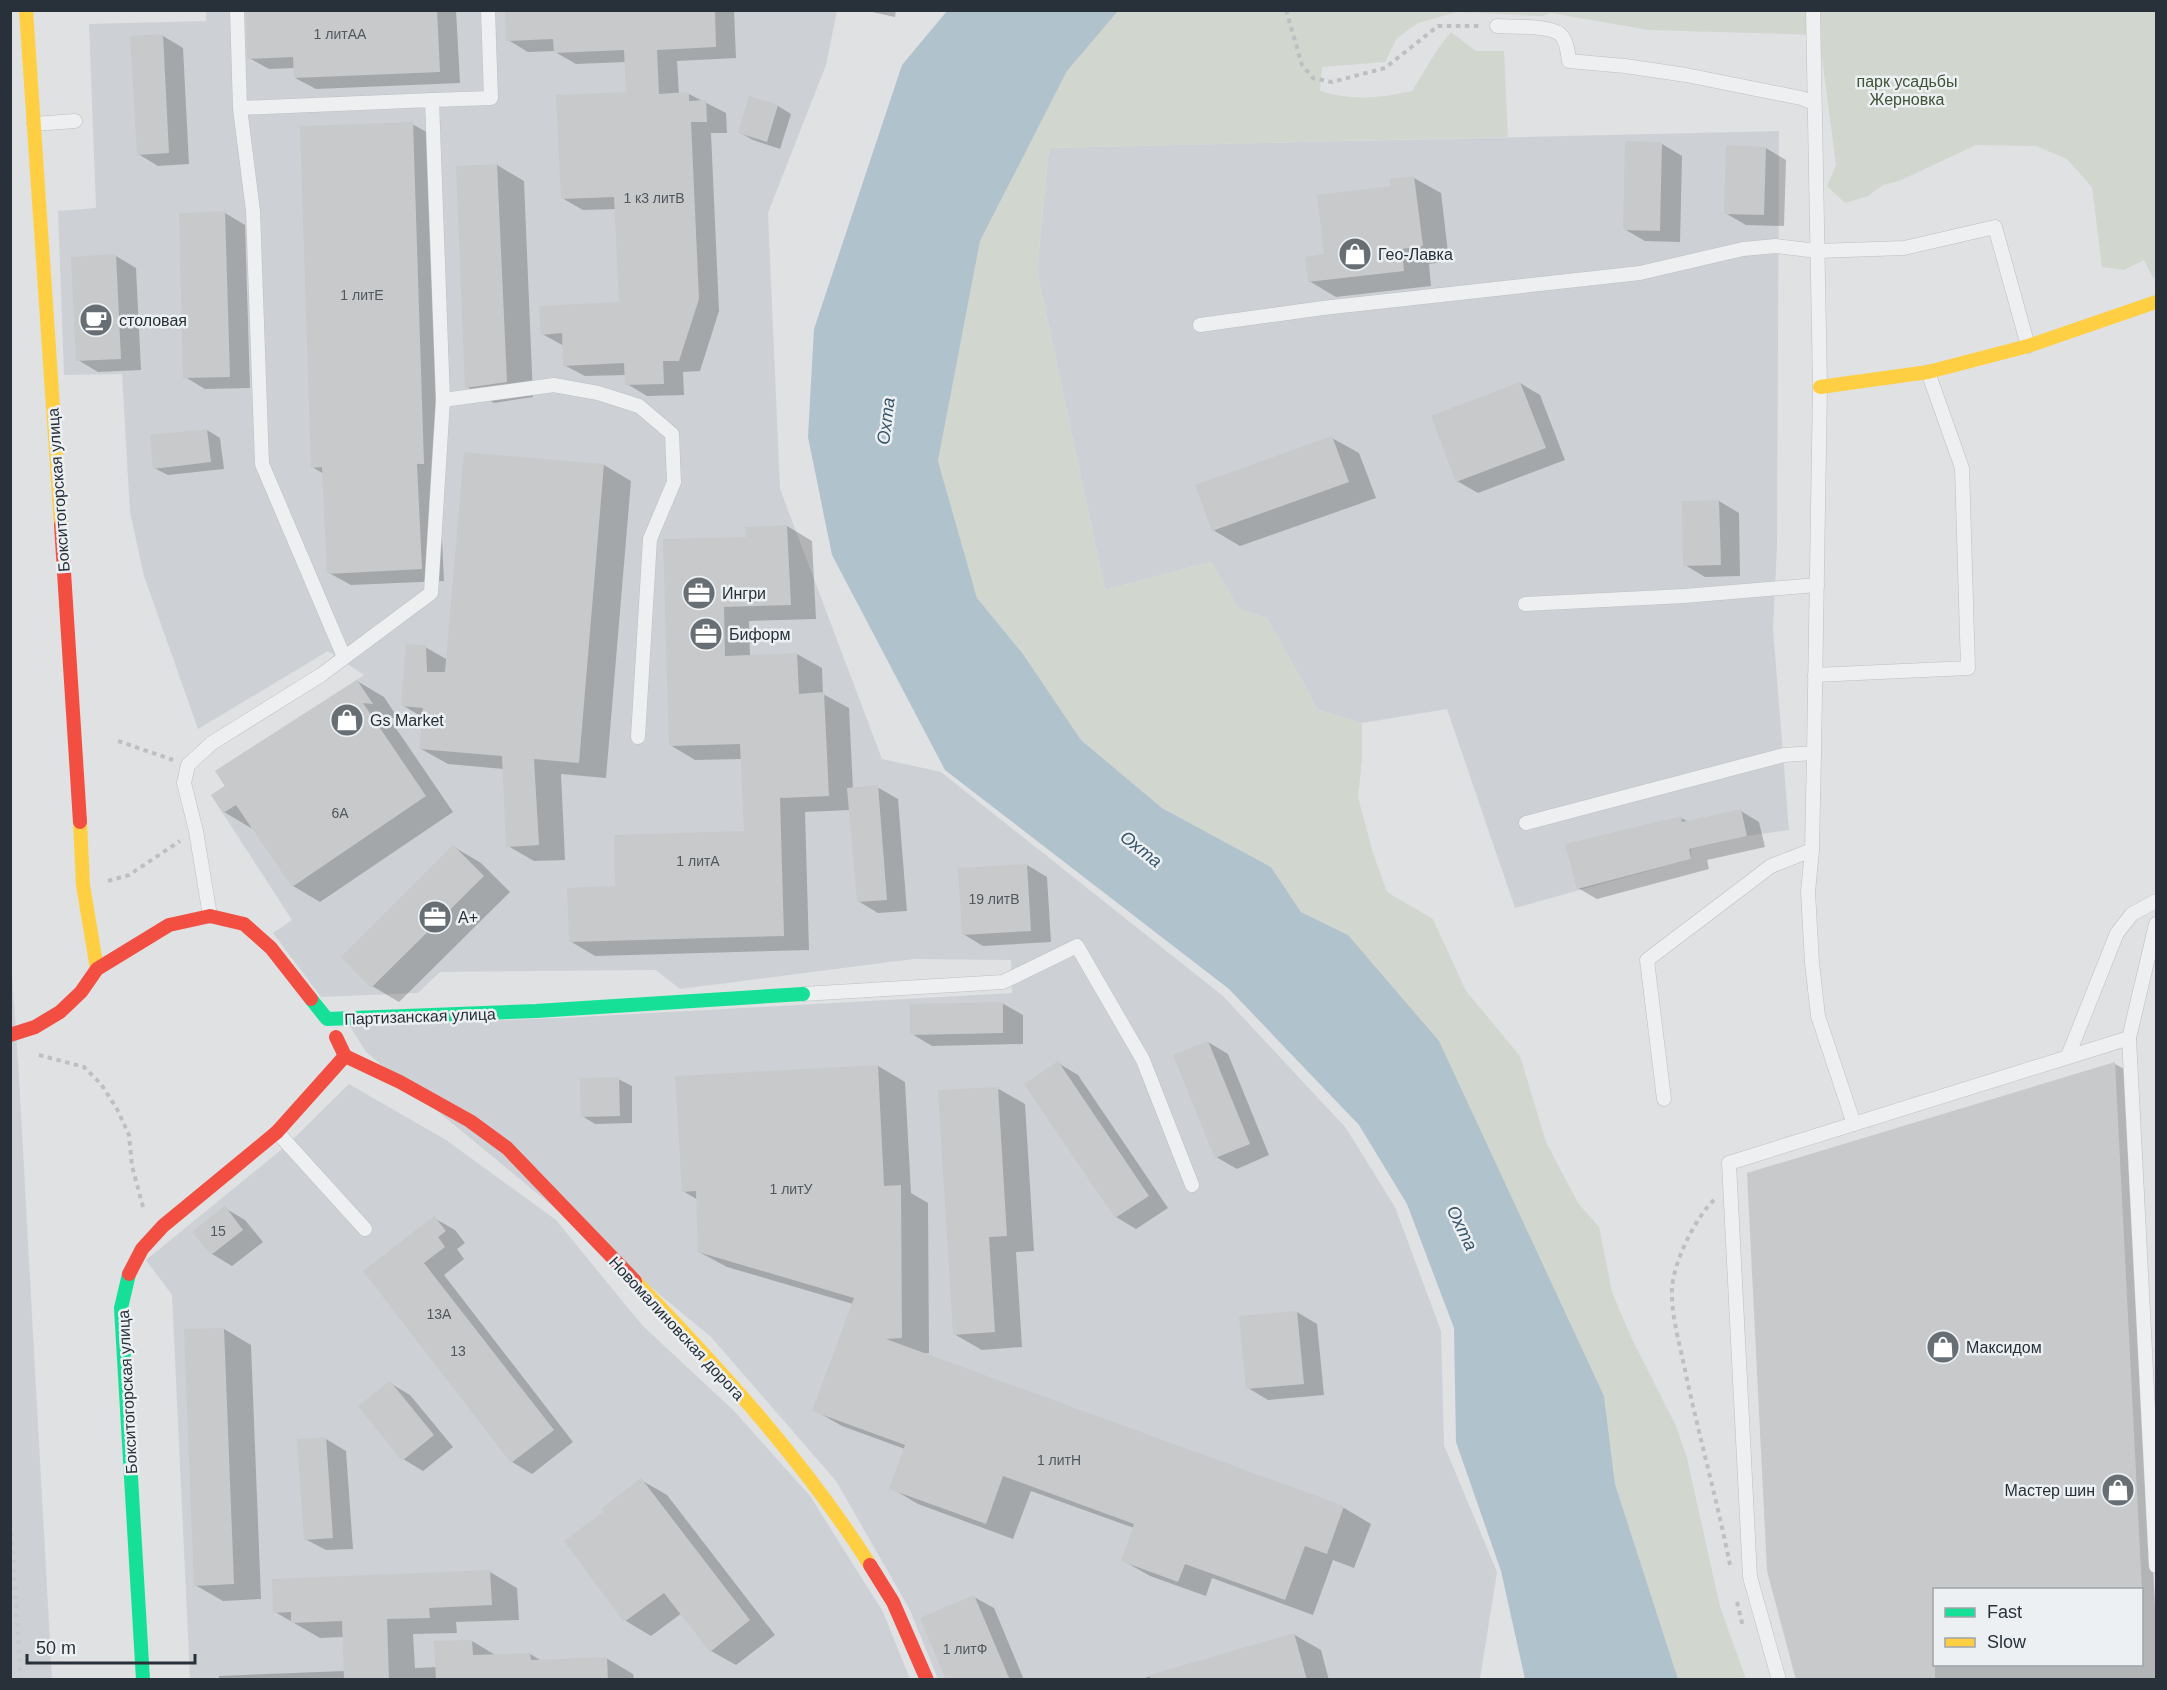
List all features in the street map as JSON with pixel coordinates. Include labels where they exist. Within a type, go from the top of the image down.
[{"type":"street","name":"Бокситогорская улица","points":[[26,10],[72,683],[83,885],[97,969]]},
{"type":"street","points":[[1820,387],[1928,372],[2028,346],[2157,302]]},
{"type":"street","name":"Партизанская улица","points":[[10,1035],[35,1027],[60,1012],[81,992],[97,969],[169,925],[210,916],[244,924],[271,948],[327,1019],[536,1011],[803,994]]},
{"type":"street","points":[[327,1019],[345,1056]]},
{"type":"street","name":"Бокситогорская улица","points":[[143,1680],[122,1308],[128,1275],[142,1249],[163,1226],[277,1132],[345,1056]]},
{"type":"street","name":"Новомалиновская дорога","points":[[345,1056],[400,1082],[470,1121],[507,1148],[695,1343],[806,1472],[847,1528],[892,1602],[927,1680]]},
{"type":"lane","points":[[237,10],[240,108],[253,211],[262,464],[344,657]]},
{"type":"lane","points":[[240,108],[491,98],[488,10]]},
{"type":"lane","points":[[1813,10],[1820,387],[1812,850],[1808,892],[1818,1016],[1854,1124]]},
{"type":"lane","points":[[1497,26],[1542,28],[1559,34],[1567,45],[1569,61],[1686,75],[1814,103]]},
{"type":"lane","points":[[210,916],[184,783],[188,765],[212,743],[321,675],[430,593],[442,400],[432,100]]},
{"type":"lane","points":[[34,124],[75,122]]},
{"type":"lane","points":[[1200,325],[1323,308],[1640,273],[1743,249],[1776,246],[1817,252],[1904,248],[1995,227],[2028,346]]},
{"type":"lane","points":[[1815,675],[1968,668],[1962,468],[1928,372]]},
{"type":"lane","points":[[442,400],[554,386],[598,393],[639,406],[672,434],[674,482],[650,539],[638,737]]},
{"type":"lane","points":[[1525,604],[1684,596],[1817,585]]},
{"type":"lane","points":[[1526,823],[1784,755],[1814,753]]},
{"type":"lane","points":[[1664,1099],[1647,960],[1771,866],[1812,850]]},
{"type":"lane","points":[[2068,1056],[2117,933],[2132,914],[2157,901]]},
{"type":"lane","points":[[2157,924],[2129,1038],[2157,1566]]},
{"type":"lane","points":[[803,994],[1003,982],[1077,946],[1143,1060],[1192,1185]]},
{"type":"lane","points":[[1779,1680],[1750,1577],[1729,1163],[2129,1038]]},
{"type":"lane","points":[[277,1132],[365,1229]]},
{"type":"path","points":[[1286,10],[1302,65],[1313,78],[1332,82],[1385,68],[1438,26],[1497,26]]},
{"type":"path","points":[[118,741],[188,765]]},
{"type":"path","points":[[103,883],[129,875],[195,831]]},
{"type":"path","points":[[29,1054],[84,1067],[101,1084],[117,1109],[129,1135],[132,1166],[143,1208],[163,1226]]},
{"type":"path","points":[[1730,1184],[1702,1212],[1682,1252],[1672,1288],[1677,1334],[1722,1521],[1732,1576]]},
{"type":"path","points":[[1736,1598],[1744,1629]]},
{"type":"shaded area","points":[[206,10],[837,11],[826,65],[768,213],[780,489],[882,759],[941,772],[1223,996],[1346,1128],[1395,1207],[1441,1331],[1444,1445],[1497,1572],[1480,1679],[938,1679],[910,1610],[836,1481],[711,1337],[366,1052],[350,1026],[562,1018],[1012,993],[1011,960],[913,959],[680,989],[656,970],[440,972],[418,993],[321,997],[273,933],[292,920],[211,795],[225,786],[215,771],[364,675],[328,651],[198,729],[144,576],[130,512],[122,374],[64,375],[58,211],[96,208],[89,24],[206,21]]},
{"type":"shaded area","points":[[1779,131],[1777,546],[1773,629],[1789,830],[1747,836],[1691,849],[1691,859],[1515,908],[1447,709],[1362,723],[1318,710],[1267,618],[1239,609],[1211,562],[1105,590],[1037,271],[1049,148]]},
{"type":"shaded area","points":[[10,944],[19,1078],[52,1679],[11,1679]]},
{"type":"shaded area","points":[[349,1084],[446,1140],[556,1220],[642,1325],[734,1411],[810,1496],[883,1612],[910,1679],[190,1679],[172,1295],[146,1260],[287,1145]]},
{"type":"green space","name":"парк усадьбы Жерновка","points":[[1118,11],[2156,11],[2156,277],[2153,278],[2144,260],[2124,270],[2102,267],[2092,187],[2067,159],[2036,146],[1976,145],[1899,181],[1883,185],[1868,196],[1845,203],[1827,186],[1836,165],[1819,35],[1649,30],[1551,13],[1542,16],[1457,12],[1418,23],[1397,38],[1385,62],[1322,67],[1320,91],[1343,96],[1366,97],[1412,91],[1451,32],[1476,51],[1504,51],[1508,137],[1049,148],[1037,271],[1105,590],[1211,562],[1239,609],[1267,618],[1318,710],[1362,723],[1362,760],[1358,797],[1373,853],[1387,892],[1433,919],[1466,991],[1520,1056],[1546,1142],[1578,1203],[1599,1227],[1612,1292],[1632,1339],[1676,1426],[1687,1458],[1720,1607],[1746,1679],[1678,1679],[1615,1484],[1604,1396],[1348,935],[1301,912],[1271,867],[1162,808],[1081,740],[1023,654],[977,598],[938,461],[980,241],[1067,71]]},
{"type":"water","name":"Охта","points":[[947,11],[1118,11],[1067,71],[980,241],[938,461],[977,598],[1023,654],[1081,740],[1162,808],[1271,867],[1301,912],[1348,935],[1439,1041],[1604,1396],[1615,1484],[1678,1679],[1525,1679],[1501,1571],[1456,1442],[1454,1328],[1407,1204],[1359,1125],[1229,989],[945,770],[832,555],[808,437],[814,329],[902,65]]},
{"type":"building","points":[[246,10],[437,10],[440,72],[294,78],[293,57],[247,59]]},
{"type":"building","points":[[505,10],[715,10],[716,47],[657,50],[659,94],[689,92],[689,101],[706,100],[707,122],[691,122],[699,299],[679,361],[663,361],[664,384],[625,385],[624,363],[563,366],[562,333],[541,335],[539,306],[619,302],[614,197],[561,199],[556,95],[626,92],[624,50],[554,53],[553,39],[506,41]]},
{"type":"building","points":[[163,34],[169,153],[137,155],[130,36]]},
{"type":"building","points":[[749,96],[778,105],[767,142],[738,133]]},
{"type":"building","points":[[413,122],[424,464],[417,464],[422,569],[327,574],[322,467],[311,468],[300,126]]},
{"type":"building","points":[[1625,141],[1662,142],[1660,231],[1623,230]]},
{"type":"building","points":[[1726,145],[1766,147],[1764,215],[1724,214]]},
{"type":"building","points":[[497,164],[507,382],[465,388],[456,166]]},
{"type":"building","points":[[1414,176],[1423,246],[1402,249],[1404,271],[1308,282],[1305,257],[1324,254],[1317,195],[1391,186],[1390,179]]},
{"type":"building","points":[[225,211],[230,377],[183,378],[179,213]]},
{"type":"building","points":[[116,254],[121,359],[76,361],[71,257]]},
{"type":"building","points":[[1520,382],[1546,448],[1456,482],[1431,416]]},
{"type":"building","points":[[207,429],[211,462],[153,469],[150,435]]},
{"type":"building","points":[[1332,436],[1349,482],[1212,531],[1195,485]]},
{"type":"building","points":[[464,452],[604,464],[579,763],[534,759],[539,845],[506,847],[502,756],[419,749],[423,708],[401,706],[406,644],[426,645],[427,672],[445,672]]},
{"type":"building","points":[[1719,500],[1721,565],[1683,566],[1682,501]]},
{"type":"building","points":[[787,525],[791,605],[724,607],[725,656],[797,653],[799,694],[824,692],[829,796],[780,798],[784,936],[569,942],[567,888],[615,886],[614,835],[744,831],[740,744],[669,746],[663,539],[746,537],[745,527]]},
{"type":"building","points":[[357,680],[373,704],[363,703],[426,796],[292,887],[236,805],[223,813],[211,795],[225,786],[215,771]]},
{"type":"building","points":[[878,785],[887,900],[857,902],[847,788]]},
{"type":"building","points":[[1741,809],[1747,836],[1689,849],[1691,859],[1577,889],[1565,844],[1681,816],[1682,822]]},
{"type":"building","points":[[453,845],[484,876],[371,988],[341,957]]},
{"type":"building","points":[[1027,864],[1031,931],[962,935],[958,868]]},
{"type":"building","points":[[1003,1002],[1003,1033],[910,1035],[910,1004]]},
{"type":"building","points":[[1208,1041],[1250,1144],[1215,1158],[1173,1055]]},
{"type":"building","points":[[1058,1061],[1149,1196],[1115,1218],[1024,1084]]},
{"type":"building","name":"Максидом","points":[[2115,1062],[2142,1588],[1933,1588],[1935,1680],[1796,1680],[1767,1571],[1747,1173]]},
{"type":"building","points":[[878,1065],[884,1186],[901,1185],[902,1338],[886,1339],[1344,1506],[1327,1554],[1305,1546],[1285,1600],[1185,1564],[1178,1582],[1121,1561],[1134,1524],[1003,1476],[986,1524],[889,1489],[905,1445],[812,1411],[854,1298],[698,1252],[696,1191],[682,1192],[675,1076]]},
{"type":"building","points":[[619,1077],[620,1116],[581,1117],[580,1078]]},
{"type":"building","points":[[998,1087],[1007,1236],[989,1237],[995,1332],[953,1335],[938,1090]]},
{"type":"building","points":[[225,1206],[243,1230],[211,1255],[192,1232]]},
{"type":"building","points":[[434,1216],[446,1231],[438,1237],[445,1247],[424,1263],[554,1430],[511,1463],[363,1271]]},
{"type":"building","points":[[1297,1311],[1304,1384],[1246,1389],[1239,1316]]},
{"type":"building","points":[[224,1328],[234,1584],[194,1586],[184,1329]]},
{"type":"building","points":[[390,1381],[434,1435],[402,1461],[358,1406]]},
{"type":"building","points":[[326,1437],[333,1538],[304,1540],[297,1439]]},
{"type":"building","points":[[641,1478],[750,1620],[710,1652],[664,1593],[624,1622],[564,1541],[603,1512],[601,1509]]},
{"type":"building","points":[[490,1570],[492,1605],[429,1608],[430,1618],[387,1619],[389,1680],[344,1680],[342,1621],[291,1623],[291,1612],[273,1613],[272,1579]]},
{"type":"building","points":[[974,1595],[1010,1680],[946,1680],[920,1618]]},
{"type":"building","points":[[1294,1633],[1307,1680],[1150,1680],[1150,1675]]},
{"type":"building","points":[[472,1640],[473,1655],[530,1653],[531,1660],[607,1657],[608,1680],[436,1680],[434,1641]]},
{"type":"railway","points":[[10,1515],[21,1680]]},
{"type":"traffic: fast","points":[[311,999],[327,1019],[536,1011],[803,994]]},
{"type":"traffic: fast","points":[[129,1274],[121,1308],[143,1680]]},
{"type":"traffic: slow","points":[[26,10],[61,525]]},
{"type":"traffic: slow","points":[[1820,387],[1928,372],[2028,346],[2156,302]]},
{"type":"traffic: slow","points":[[80,822],[83,885],[97,969]]},
{"type":"traffic: slow","points":[[635,1281],[760,1417],[817,1489],[870,1565]]},
{"type":"traffic: jam","points":[[61,525],[80,822]]},
{"type":"traffic: jam","points":[[10,1035],[35,1027],[60,1012],[81,992],[97,969],[169,925],[210,916],[244,924],[271,948],[311,999]]},
{"type":"traffic: jam","points":[[129,1274],[142,1249],[163,1226],[277,1132],[345,1056],[336,1037]]},
{"type":"traffic: jam","points":[[345,1056],[400,1082],[470,1121],[507,1148],[635,1281]]},
{"type":"traffic: jam","points":[[870,1565],[893,1602],[927,1680]]},
{"type":"place","name":"Гео-Лавка","points":[[1355,254]]},
{"type":"place","name":"столовая","points":[[96,320]]},
{"type":"place","name":"Ингри","points":[[699,593]]},
{"type":"place","name":"Биформ","points":[[706,634]]},
{"type":"place","name":"Gs Market","points":[[347,720]]},
{"type":"place","name":"А+","points":[[435,917]]},
{"type":"place","name":"Максидом","points":[[1943,1347]]},
{"type":"place","name":"Мастер шин","points":[[2118,1490]]}]
